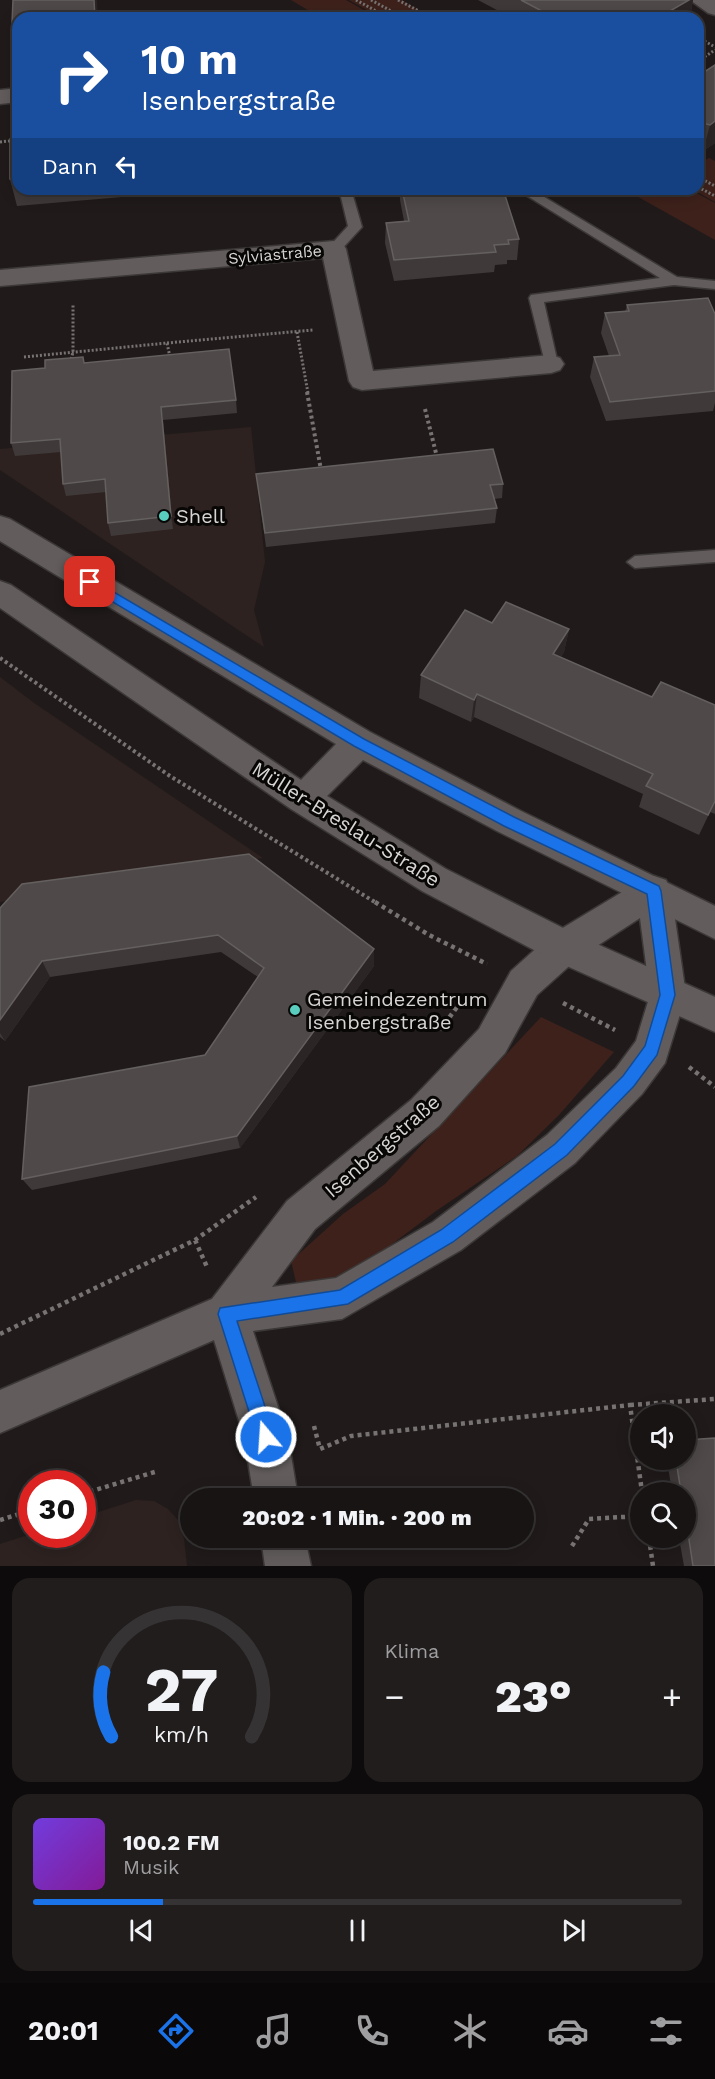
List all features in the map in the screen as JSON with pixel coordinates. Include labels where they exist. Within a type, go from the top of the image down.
[{"type":"street","points":[[700,0],[715,9]]},
{"type":"street","name":"Sylviastraße","points":[[0,278],[334,249],[362,381],[551,364]]},
{"type":"street","points":[[0,527],[359,742],[509,821],[715,922]]},
{"type":"street","name":"Müller-Breslau-Straße","points":[[0,593],[303,799],[434,880],[564,947],[715,1015]]},
{"type":"street","points":[[303,799],[359,742]]},
{"type":"street","name":"Isenbergstraße","points":[[0,1412],[226,1314],[342,1298],[447,1236],[561,1149],[629,1081],[652,1050],[668,995],[654,891],[564,947],[524,983],[492,1041],[425,1113],[301,1215],[226,1314]]},
{"type":"street","points":[[226,1314],[266,1437],[274,1488]]},
{"type":"street","points":[[285,1548],[288,1566]]},
{"type":"lane","points":[[334,249],[355,226],[347,195]]},
{"type":"lane","points":[[532,195],[674,281]]},
{"type":"lane","points":[[551,364],[536,298],[674,281],[715,285]]},
{"type":"lane","points":[[635,562],[715,555]]},
{"type":"path","points":[[356,0],[378,12]]},
{"type":"path","points":[[371,0],[393,12]]},
{"type":"path","points":[[398,0],[421,12]]},
{"type":"path","points":[[706,56],[715,49]]},
{"type":"path","points":[[68,372],[73,352],[73,271]]},
{"type":"path","points":[[24,357],[351,327]]},
{"type":"path","points":[[297,332],[321,472]]},
{"type":"path","points":[[167,343],[171,362]]},
{"type":"path","points":[[417,377],[438,461]]},
{"type":"path","points":[[0,658],[170,776],[429,935],[697,1071],[715,1087]]},
{"type":"path","points":[[482,974],[488,965]]},
{"type":"path","points":[[435,1037],[468,992]]},
{"type":"path","points":[[0,1334],[195,1240],[263,1192]]},
{"type":"path","points":[[644,1404],[715,1399]]},
{"type":"path","points":[[315,1426],[320,1449],[351,1436],[630,1405]]},
{"type":"path","points":[[96,1490],[158,1471]]},
{"type":"path","points":[[0,1520],[18,1514]]},
{"type":"path","points":[[572,1546],[589,1519],[630,1517]]},
{"type":"path","points":[[650,1548],[653,1566]]},
{"type":"shaded area","points":[[291,0],[346,0],[367,12],[311,12]]},
{"type":"shaded area","points":[[349,0],[402,0],[422,12],[370,12]]},
{"type":"shaded area","points":[[709,158],[715,161],[715,202],[703,195],[704,161]]},
{"type":"shaded area","points":[[635,195],[700,195],[715,203],[715,240]]},
{"type":"shaded area","name":"Shell","points":[[251,427],[265,562],[254,610],[264,647],[0,470],[0,449]]},
{"type":"shaded area","points":[[0,677],[34,703],[263,858],[0,902]]},
{"type":"shaded area","points":[[541,1017],[614,1052],[559,1115],[517,1156],[436,1211],[367,1263],[313,1287],[296,1282],[291,1261],[343,1214],[385,1184]]},
{"type":"shaded area","points":[[136,1500],[154,1501],[168,1509],[178,1520],[180,1548],[185,1548],[187,1566],[0,1566],[0,1544],[18,1538],[18,1548],[96,1548],[96,1513]]},
{"type":"building","points":[[13,0],[94,0],[95,12],[12,12]]},
{"type":"building","points":[[521,0],[689,0],[668,12],[544,12]]},
{"type":"building","points":[[715,65],[715,121],[710,125],[704,123],[704,72]]},
{"type":"building","points":[[10,139],[12,139],[12,179],[10,179]]},
{"type":"building","points":[[403,195],[505,195],[519,239],[508,240],[509,244],[494,245],[496,252],[394,260],[386,223],[409,221]]},
{"type":"building","points":[[708,298],[715,314],[715,391],[610,402],[594,357],[620,355],[605,313],[629,311],[627,305]]},
{"type":"building","points":[[229,349],[236,400],[161,407],[171,516],[108,523],[105,479],[63,484],[60,439],[11,443],[12,371],[45,368],[45,360],[83,357],[84,363]]},
{"type":"building","points":[[493,449],[503,484],[490,485],[497,508],[265,533],[256,474]]},
{"type":"building","points":[[506,602],[569,629],[553,654],[652,697],[661,682],[715,705],[715,801],[708,815],[646,786],[653,774],[477,694],[474,700],[421,675],[465,610],[492,623]]},
{"type":"building","name":"Gemeindezentrum Isenbergstraße","points":[[249,854],[374,949],[237,1136],[22,1179],[29,1087],[205,1055],[264,968],[218,935],[42,961],[0,1020],[0,908],[22,884]]},
{"type":"building","points":[[715,1438],[715,1566],[693,1566],[690,1548],[696,1548],[696,1482],[679,1482],[678,1470],[696,1470],[696,1439]]},
{"type":"place","name":"Shell","points":[[164,516]]},
{"type":"place","name":"Gemeindezentrum Isenbergstraße","points":[[295,1010]]},
{"type":"route","points":[[90,582],[359,742],[509,821],[654,891],[668,995],[652,1050],[629,1081],[561,1149],[447,1236],[342,1298],[226,1314],[266,1437]]}]
